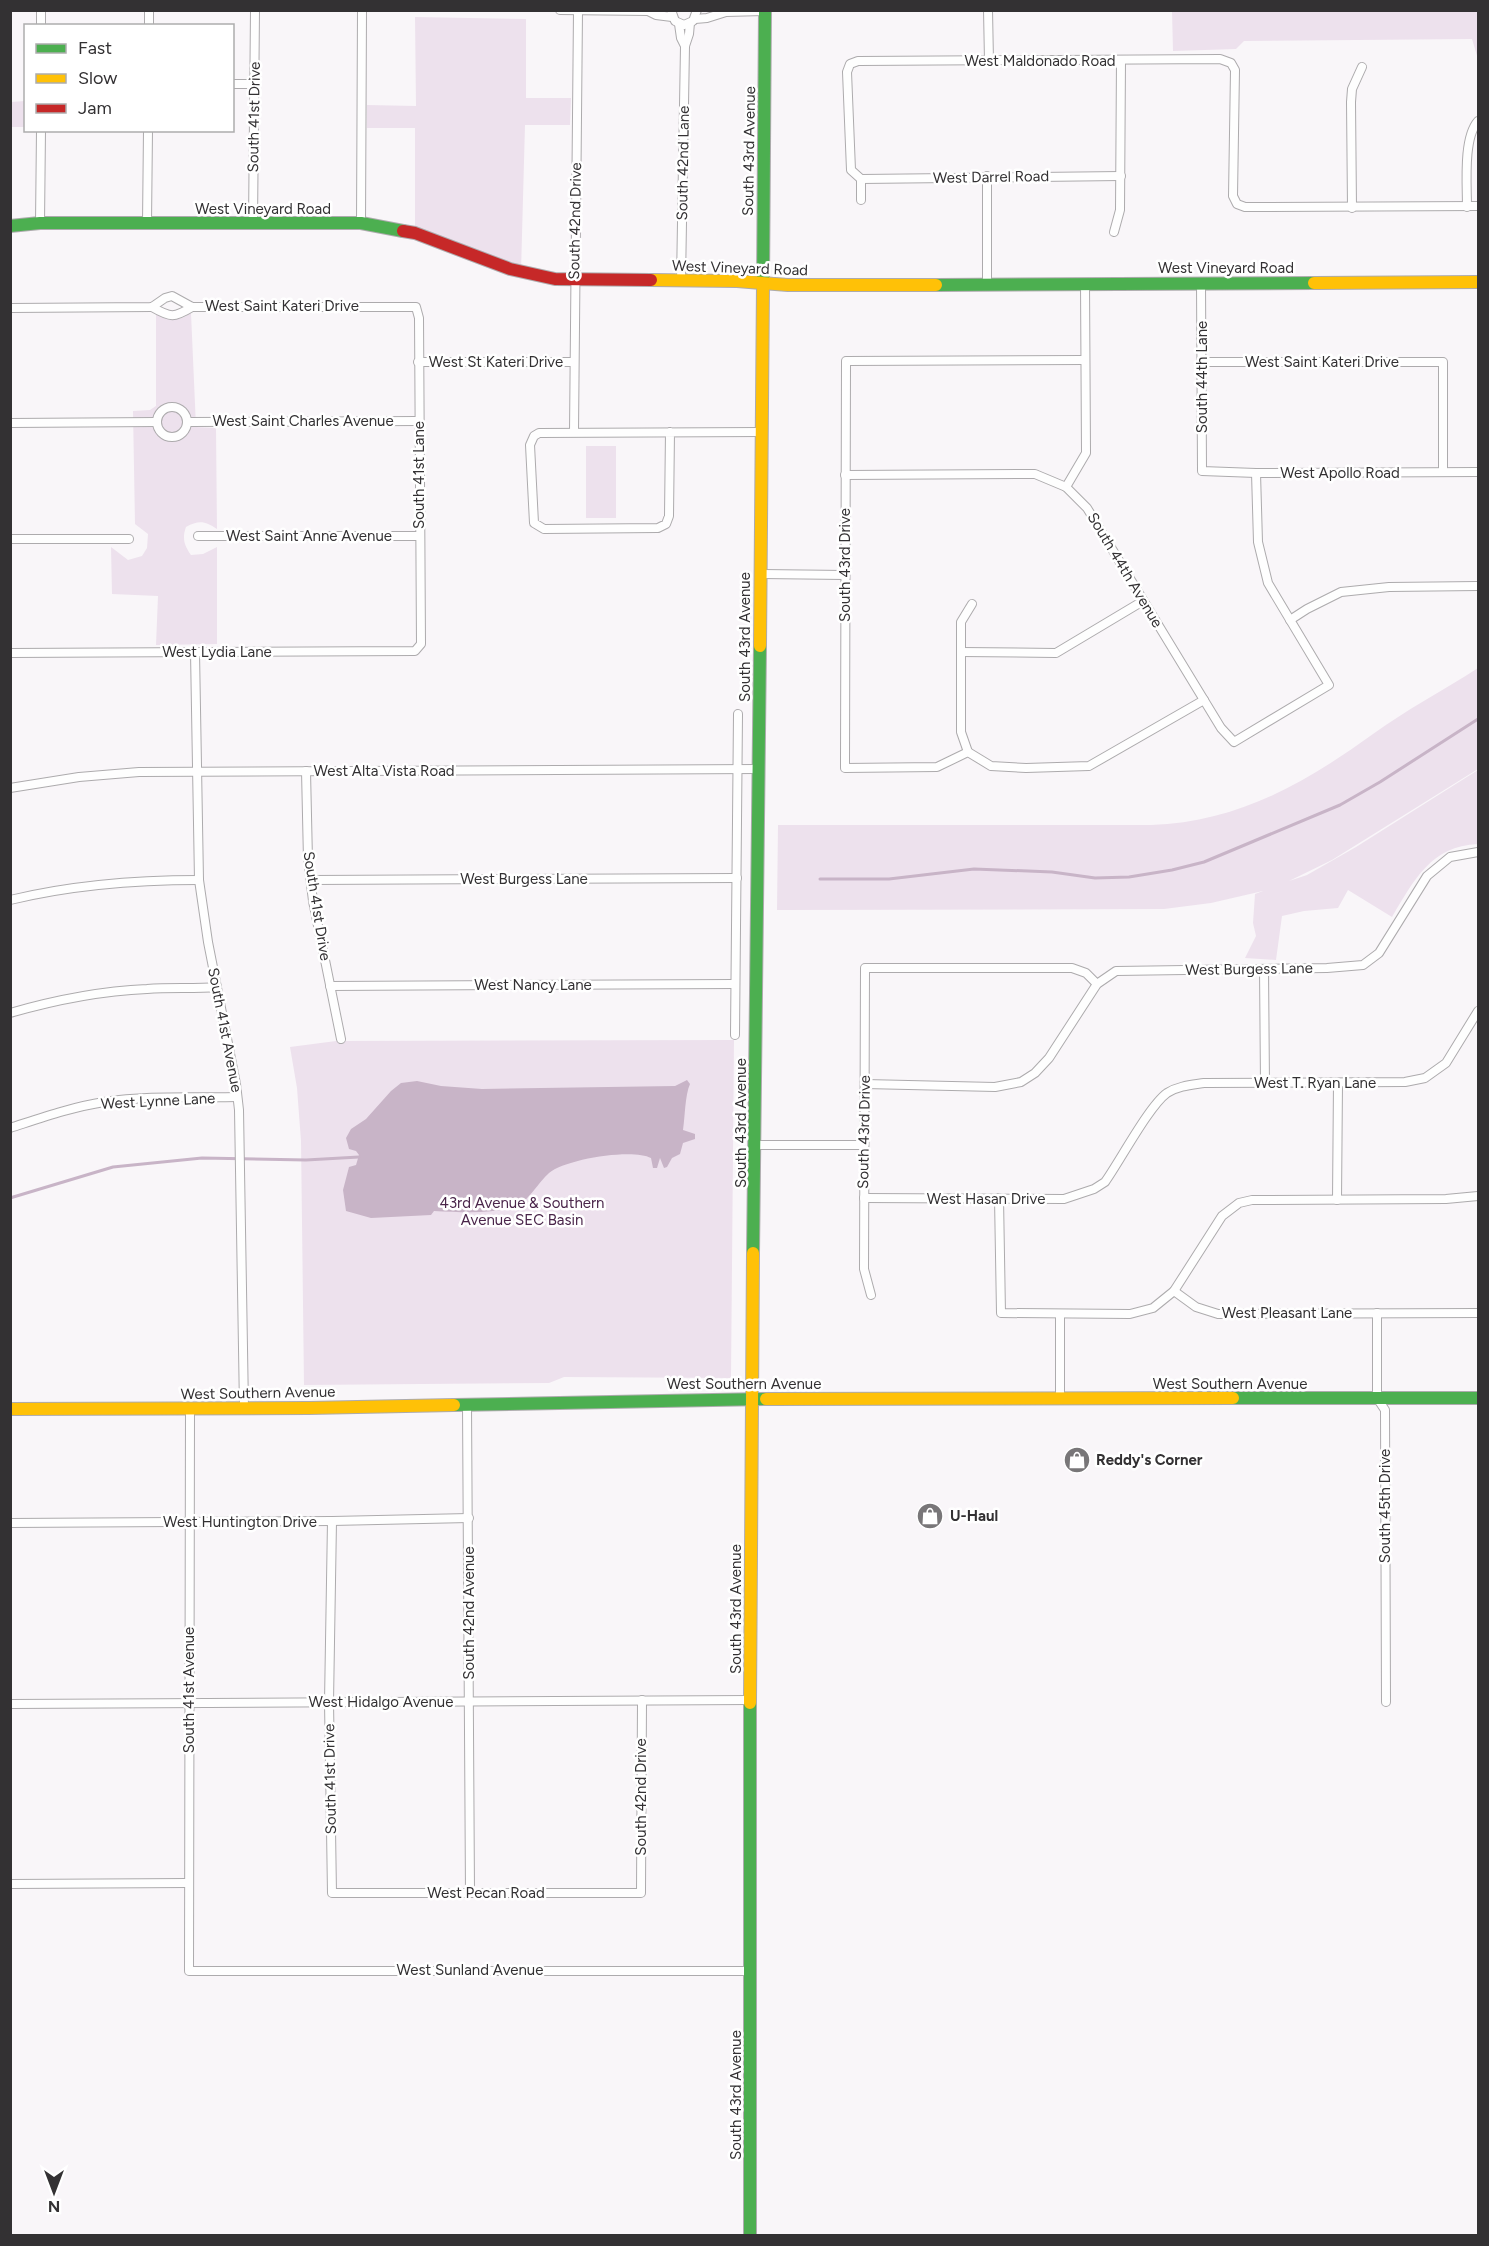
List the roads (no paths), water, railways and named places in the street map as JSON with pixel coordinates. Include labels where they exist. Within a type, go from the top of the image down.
[{"type":"main road","name":"South 43rd Avenue","points":[[750,2235],[752,1399],[765,11]]},
{"type":"main road","name":"West Vineyard Road","points":[[10,226],[40,222],[361,223],[415,233],[521,272],[555,279],[574,280],[788,285],[1479,282]]},
{"type":"main road","name":"West Southern Avenue","points":[[10,1409],[190,1409],[752,1399],[1479,1398]]},
{"type":"street","name":"South 41st Drive","points":[[253,224],[255,10]]},
{"type":"street","points":[[361,223],[362,10]]},
{"type":"street","points":[[560,10],[649,11],[656,15],[694,18],[707,18],[725,11],[765,11]]},
{"type":"street","points":[[988,10],[989,61]]},
{"type":"street","name":"South 42nd Drive","points":[[574,432],[578,11]]},
{"type":"street","name":"South 42nd Lane","points":[[674,17],[685,46]]},
{"type":"street","name":"South 42nd Lane","points":[[681,281],[685,46],[694,18]]},
{"type":"street","name":"West Maldonado Road","points":[[861,179],[851,170],[847,72],[850,64],[858,61],[1220,59],[1231,63],[1235,69],[1233,196],[1237,204],[1245,207],[1352,208]]},
{"type":"street","points":[[1114,231],[1120,210],[1121,60]]},
{"type":"street","points":[[1362,67],[1352,89],[1352,208],[1479,206]]},
{"type":"street","points":[[234,84],[254,84]]},
{"type":"street","points":[[1467,207],[1467,154],[1474,125],[1479,121]]},
{"type":"street","points":[[40,222],[41,132]]},
{"type":"street","points":[[147,224],[148,132]]},
{"type":"street","points":[[987,176],[987,285]]},
{"type":"street","name":"West Darrel Road","points":[[861,179],[1121,176]]},
{"type":"street","points":[[861,179],[861,200]]},
{"type":"street","points":[[845,475],[1035,474],[1066,487],[1086,453],[1085,283]]},
{"type":"street","name":"South 44th Lane","points":[[1201,283],[1202,471]]},
{"type":"street","name":"West Saint Kateri Drive","points":[[10,308],[152,307],[167,297],[174,296],[192,307],[416,307]]},
{"type":"street","points":[[152,307],[174,316],[192,307]]},
{"type":"street","name":"South 41st Lane","points":[[416,307],[419,318],[421,644]]},
{"type":"street","name":"South 43rd Drive","points":[[968,753],[937,767],[845,768],[846,361],[1085,360]]},
{"type":"street","name":"West St Kateri Drive","points":[[418,362],[574,362]]},
{"type":"street","name":"West Saint Kateri Drive","points":[[1202,362],[1443,362],[1443,472]]},
{"type":"street","points":[[172,407],[186,414],[188,422],[186,430],[172,438],[165,436],[159,430],[157,422],[164,409],[172,407]]},
{"type":"street","name":"West Saint Charles Avenue","points":[[188,422],[419,421]]},
{"type":"street","points":[[10,423],[157,422]]},
{"type":"street","points":[[670,432],[669,516],[664,526],[658,528],[540,528],[534,523],[532,440],[539,433],[574,432],[670,432],[762,432]]},
{"type":"street","name":"West Apollo Road","points":[[1202,471],[1256,473],[1479,472]]},
{"type":"street","points":[[1256,473],[1258,542],[1268,583],[1290,620],[1341,592],[1389,587],[1479,586]]},
{"type":"street","name":"South 44th Avenue","points":[[1066,487],[1087,508],[1221,728],[1234,742],[1329,685],[1290,620]]},
{"type":"street","name":"West Saint Anne Avenue","points":[[198,536],[420,536]]},
{"type":"street","points":[[10,539],[129,539]]},
{"type":"street","points":[[760,574],[845,575]]},
{"type":"street","points":[[961,652],[1056,653],[1143,601]]},
{"type":"street","points":[[972,604],[961,622],[961,732],[968,753],[991,766],[1026,768],[1089,766],[1204,700]]},
{"type":"street","name":"West Lydia Lane","points":[[10,653],[415,651],[421,644]]},
{"type":"street","name":"South 41st Avenue","points":[[195,652],[199,880],[208,942],[237,1097],[244,1408]]},
{"type":"street","name":"South 43rd Avenue","points":[[735,1035],[738,714]]},
{"type":"street","name":"West Alta Vista Road","points":[[10,788],[110,773],[759,769]]},
{"type":"street","name":"South 41st Drive","points":[[306,771],[306,824],[310,880],[341,1039]]},
{"type":"street","name":"West Burgess Lane","points":[[1097,984],[1116,971],[1363,965],[1379,953],[1427,876],[1450,857],[1479,852]]},
{"type":"street","name":"West Burgess Lane","points":[[310,880],[737,878]]},
{"type":"street","points":[[10,900],[106,884],[151,880],[199,880]]},
{"type":"street","name":"South 43rd Drive","points":[[872,1295],[864,1269],[865,968],[1072,968],[1086,973],[1097,984]]},
{"type":"street","points":[[1264,969],[1265,1083]]},
{"type":"street","name":"West Nancy Lane","points":[[330,986],[735,984]]},
{"type":"street","points":[[865,1084],[995,1087],[1021,1082],[1035,1073],[1049,1058],[1097,984]]},
{"type":"street","points":[[10,1013],[86,995],[146,989],[217,987]]},
{"type":"street","name":"West T. Ryan Lane","points":[[1106,1182],[1152,1109],[1166,1094],[1179,1087],[1204,1083],[1405,1082],[1425,1078],[1446,1063],[1479,1011]]},
{"type":"street","points":[[1336,1200],[1338,1083]]},
{"type":"street","name":"West Lynne Lane","points":[[10,1128],[74,1108],[104,1102],[159,1098],[237,1097]]},
{"type":"street","points":[[756,1145],[864,1145]]},
{"type":"street","name":"West Hasan Drive","points":[[864,1198],[1064,1199],[1094,1189],[1106,1182]]},
{"type":"street","points":[[999,1198],[1001,1313],[1130,1314],[1153,1308],[1174,1291],[1222,1216],[1239,1203],[1252,1200],[1446,1199],[1479,1196]]},
{"type":"street","name":"West Pleasant Lane","points":[[1174,1291],[1196,1308],[1218,1314],[1479,1312]]},
{"type":"street","name":"South 45th Drive","points":[[1377,1313],[1377,1398],[1385,1410],[1386,1702]]},
{"type":"street","points":[[1060,1314],[1060,1399]]},
{"type":"street","name":"South 42nd Avenue","points":[[467,1405],[470,1893]]},
{"type":"street","name":"South 41st Avenue","points":[[189,1971],[190,1409]]},
{"type":"street","name":"West Huntington Drive","points":[[10,1523],[469,1518]]},
{"type":"street","name":"South 41st Drive","points":[[332,1521],[329,1702],[332,1893]]},
{"type":"street","name":"South 42nd Drive","points":[[640,1893],[642,1700]]},
{"type":"street","name":"West Hidalgo Avenue","points":[[10,1704],[752,1700]]},
{"type":"street","points":[[10,1884],[188,1883]]},
{"type":"street","name":"West Pecan Road","points":[[332,1893],[640,1893]]},
{"type":"street","name":"West Sunland Avenue","points":[[189,1971],[752,1971]]},
{"type":"waterway","points":[[820,879],[889,879],[974,869],[1052,872],[1095,878],[1129,877],[1172,870],[1204,862],[1340,805],[1478,719]]},
{"type":"waterway","points":[[10,1198],[113,1167],[202,1158],[306,1160],[359,1157]]},
{"type":"place","name":"Reddy's Corner","points":[[1077,1460]]},
{"type":"place","name":"U-Haul","points":[[930,1516]]},
{"type":"park label","name":"43rd Avenue & Southern Avenue SEC Basin","points":[[522,1212]]}]
